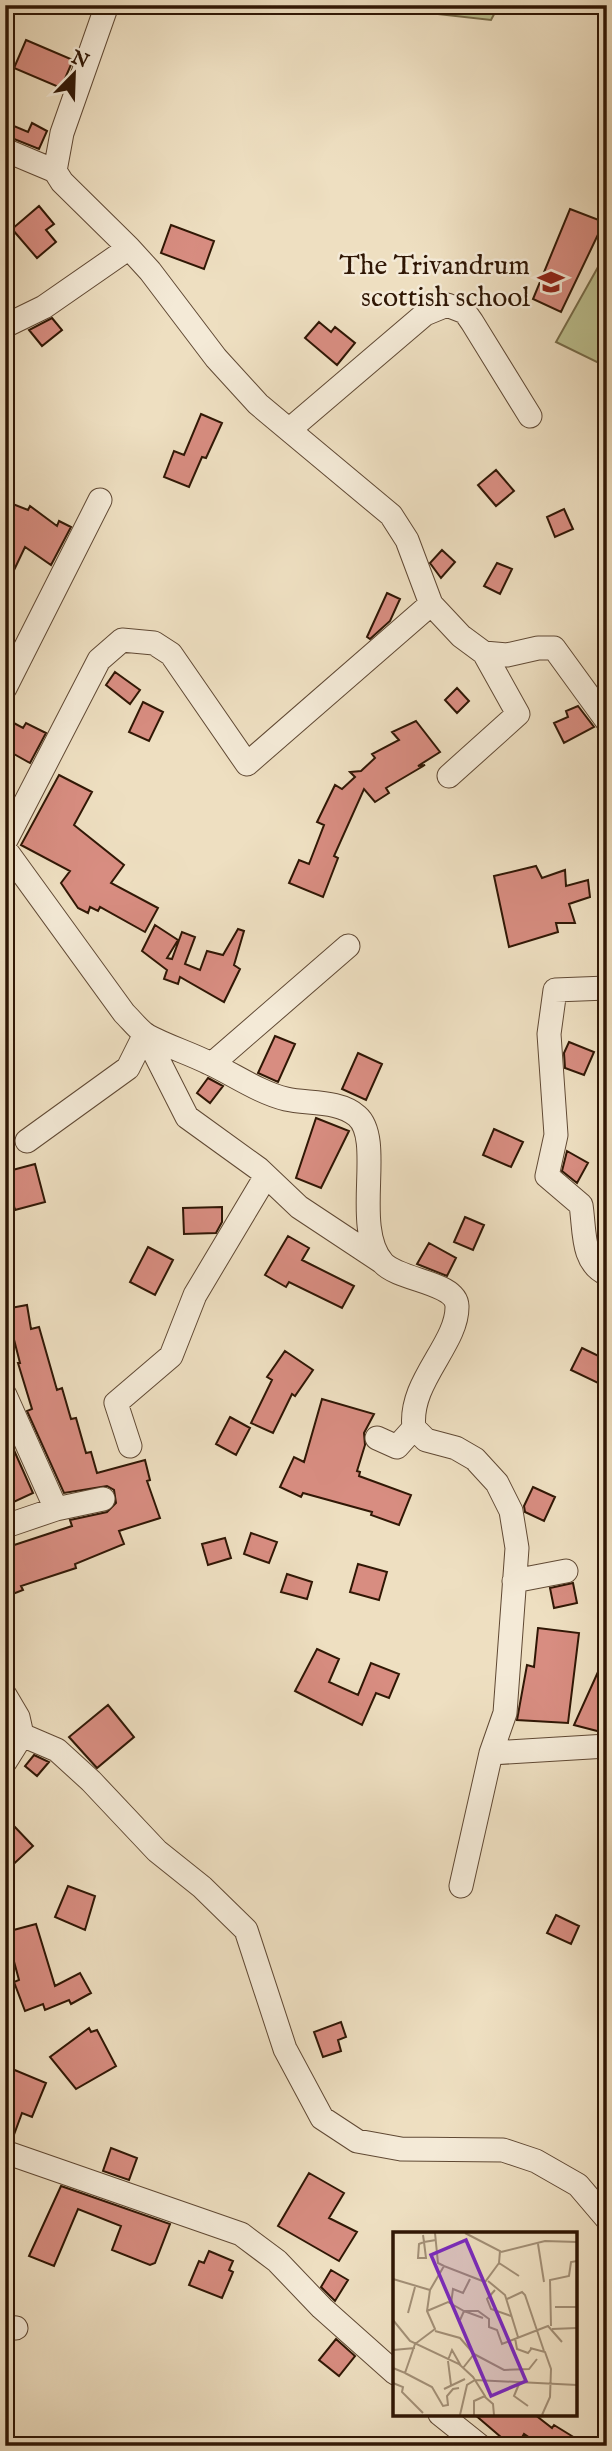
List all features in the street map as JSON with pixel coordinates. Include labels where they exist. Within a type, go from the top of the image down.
[{"type":"street","points":[[55,171],[56,154],[65,122],[107,5]]},
{"type":"street","points":[[5,150],[55,171],[62,182],[150,271],[216,358],[258,404],[391,515],[407,540],[431,604],[461,636],[484,653],[518,714],[449,776]]},
{"type":"street","points":[[5,326],[44,307],[129,248]]},
{"type":"street","points":[[289,430],[425,314],[447,305],[465,313],[472,322],[530,416]]},
{"type":"street","points":[[5,688],[100,500]]},
{"type":"street","points":[[5,842],[99,660],[122,639],[153,643],[171,654],[247,764],[431,604]]},
{"type":"street","points":[[484,653],[508,655],[538,648],[554,648],[607,721]]},
{"type":"street","points":[[5,849],[124,1013],[145,1034],[187,1116],[267,1176],[299,1207],[398,1275],[444,1288],[454,1295],[457,1306],[453,1324],[411,1410],[414,1428],[426,1440],[456,1448],[475,1460],[497,1483],[511,1511],[517,1548],[505,1713],[491,1753],[461,1886]]},
{"type":"street","points":[[212,1064],[348,946]]},
{"type":"street","points":[[607,988],[555,990],[549,1034],[556,1135],[547,1176],[581,1205],[588,1258],[596,1269],[607,1274]]},
{"type":"street","points":[[145,1034],[283,1099],[343,1108],[364,1123],[369,1139],[367,1200],[373,1241],[382,1262]]},
{"type":"street","points":[[27,1142],[128,1068],[145,1034]]},
{"type":"street","points":[[130,1446],[116,1403],[171,1356],[195,1295],[267,1176]]},
{"type":"street","points":[[5,1395],[56,1509]]},
{"type":"street","points":[[377,1438],[397,1447],[414,1428]]},
{"type":"street","points":[[6,1526],[56,1509],[103,1499]]},
{"type":"street","points":[[514,1581],[566,1571]]},
{"type":"street","points":[[5,1695],[18,1717],[22,1735],[5,1762]]},
{"type":"street","points":[[22,1735],[57,1750],[157,1851],[202,1887],[246,1930],[285,2049],[322,2118],[357,2141],[401,2149],[503,2150],[536,2161],[578,2185],[607,2219]]},
{"type":"street","points":[[491,1753],[607,1746]]},
{"type":"street","points":[[5,2152],[241,2234],[276,2261],[322,2308],[393,2371]]},
{"type":"street","points":[[442,2416],[480,2446]]},
{"type":"green space","points":[[357,5],[499,5],[491,20]]},
{"type":"green space","points":[[607,251],[607,367],[556,342]]},
{"type":"building","points":[[26,40],[73,60],[61,88],[14,68]]},
{"type":"building","points":[[32,123],[47,131],[39,149],[9,137],[14,126],[28,132]]},
{"type":"building","points":[[39,206],[54,224],[46,230],[56,242],[37,258],[12,229]]},
{"type":"building","points":[[570,209],[604,222],[561,312],[533,299]]},
{"type":"building","points":[[171,225],[214,241],[204,269],[161,253]]},
{"type":"building","points":[[52,318],[62,330],[42,346],[29,330]]},
{"type":"building","points":[[319,322],[331,332],[335,327],[355,343],[337,365],[305,338]]},
{"type":"building","points":[[201,414],[222,423],[206,458],[202,457],[189,487],[164,477],[174,451],[184,455]]},
{"type":"building","points":[[496,470],[514,491],[496,506],[478,485]]},
{"type":"building","points":[[5,501],[28,510],[30,506],[57,526],[59,521],[71,527],[51,565],[25,547],[5,589]]},
{"type":"building","points":[[564,509],[573,529],[555,537],[547,517]]},
{"type":"building","points":[[442,550],[455,562],[441,578],[430,563]]},
{"type":"building","points":[[497,563],[512,569],[500,594],[484,586]]},
{"type":"building","points":[[387,593],[400,599],[390,621],[370,639],[367,637]]},
{"type":"building","points":[[115,672],[140,690],[130,704],[106,685]]},
{"type":"building","points":[[457,688],[469,701],[457,713],[445,700]]},
{"type":"building","points":[[143,702],[163,712],[149,741],[129,732]]},
{"type":"building","points":[[578,706],[594,727],[564,743],[554,723],[568,717],[566,711]]},
{"type":"building","points":[[10,721],[23,728],[26,723],[46,733],[30,763],[5,749],[5,730]]},
{"type":"building","points":[[416,721],[440,752],[418,766],[425,765],[386,788],[389,793],[375,802],[364,789],[334,856],[338,858],[323,897],[289,883],[299,860],[309,864],[324,825],[317,822],[335,785],[342,789],[355,777],[350,772],[361,771],[375,758],[372,754],[399,740],[392,732]]},
{"type":"building","points":[[59,775],[92,792],[74,825],[124,865],[111,883],[158,908],[145,932],[100,907],[98,911],[90,907],[88,913],[78,908],[61,883],[70,871],[21,845]]},
{"type":"building","points":[[536,866],[542,878],[565,870],[566,886],[588,880],[590,897],[569,904],[575,923],[556,923],[558,932],[509,947],[494,876]]},
{"type":"building","points":[[155,925],[178,940],[167,958],[172,959],[182,932],[195,937],[185,964],[200,970],[207,951],[223,955],[238,929],[244,931],[234,965],[240,969],[224,1002],[180,977],[178,984],[164,979],[167,970],[142,951]]},
{"type":"building","points":[[275,1036],[295,1044],[278,1082],[258,1073]]},
{"type":"building","points":[[569,1042],[594,1052],[584,1075],[565,1068],[564,1053]]},
{"type":"building","points":[[358,1053],[382,1064],[366,1100],[342,1089]]},
{"type":"building","points":[[208,1078],[223,1086],[210,1103],[197,1093]]},
{"type":"building","points":[[316,1118],[349,1131],[321,1188],[296,1178]]},
{"type":"building","points":[[494,1129],[523,1142],[511,1167],[483,1155]]},
{"type":"building","points":[[567,1151],[588,1163],[577,1183],[562,1171]]},
{"type":"building","points":[[35,1164],[45,1202],[15,1210],[5,1172]]},
{"type":"building","points":[[222,1207],[222,1222],[216,1233],[184,1234],[183,1208]]},
{"type":"building","points":[[465,1217],[484,1225],[473,1250],[454,1242]]},
{"type":"building","points":[[288,1236],[309,1248],[302,1260],[354,1286],[342,1308],[289,1282],[286,1287],[265,1275]]},
{"type":"building","points":[[429,1243],[456,1258],[447,1276],[417,1264]]},
{"type":"building","points":[[148,1247],[173,1260],[155,1295],[130,1282]]},
{"type":"building","points":[[27,1305],[31,1329],[39,1327],[57,1390],[62,1388],[71,1419],[76,1418],[86,1453],[91,1452],[97,1473],[145,1460],[150,1480],[147,1481],[160,1518],[119,1531],[124,1544],[75,1564],[76,1568],[21,1586],[23,1590],[5,1597],[5,1548],[72,1526],[70,1520],[107,1512],[116,1503],[114,1490],[107,1486],[64,1493],[27,1411],[32,1409],[11,1328],[5,1329],[5,1309]]},
{"type":"building","points":[[582,1348],[607,1360],[598,1383],[571,1370]]},
{"type":"building","points":[[285,1351],[313,1370],[295,1396],[292,1394],[273,1433],[251,1423],[272,1380],[267,1377]]},
{"type":"building","points":[[322,1399],[374,1414],[364,1433],[365,1445],[357,1471],[360,1472],[359,1476],[411,1495],[399,1525],[371,1515],[372,1512],[303,1493],[301,1497],[280,1487],[294,1457],[304,1462]]},
{"type":"building","points":[[230,1417],[250,1428],[236,1455],[216,1444]]},
{"type":"building","points":[[5,1430],[33,1493],[5,1506]]},
{"type":"building","points":[[533,1487],[555,1497],[544,1521],[525,1512],[524,1506]]},
{"type":"building","points":[[251,1533],[277,1542],[269,1563],[244,1554]]},
{"type":"building","points":[[225,1538],[231,1558],[208,1565],[202,1544]]},
{"type":"building","points":[[358,1564],[387,1572],[379,1600],[350,1592]]},
{"type":"building","points":[[287,1574],[312,1582],[307,1599],[281,1592]]},
{"type":"building","points":[[573,1583],[577,1603],[554,1608],[550,1588]]},
{"type":"building","points":[[538,1628],[579,1633],[568,1723],[517,1720],[527,1665],[534,1667]]},
{"type":"building","points":[[317,1649],[339,1659],[329,1682],[358,1695],[371,1663],[399,1674],[389,1698],[376,1693],[362,1725],[295,1691]]},
{"type":"building","points":[[607,1652],[607,1732],[601,1732],[574,1725]]},
{"type":"building","points":[[108,1705],[134,1737],[97,1768],[69,1737]]},
{"type":"building","points":[[34,1755],[49,1762],[37,1776],[25,1766]]},
{"type":"building","points":[[13,1825],[33,1846],[5,1872],[5,1833]]},
{"type":"building","points":[[68,1886],[95,1896],[85,1930],[55,1917]]},
{"type":"building","points":[[556,1915],[579,1926],[571,1944],[547,1933]]},
{"type":"building","points":[[36,1924],[55,1986],[80,1973],[91,1993],[71,2004],[69,2000],[45,2010],[43,2004],[25,2011],[14,1982],[19,1980],[6,1932]]},
{"type":"building","points":[[341,2022],[346,2037],[338,2040],[341,2051],[323,2057],[314,2032]]},
{"type":"building","points":[[89,2028],[91,2032],[97,2030],[116,2066],[76,2089],[50,2057]]},
{"type":"building","points":[[5,2066],[46,2083],[32,2117],[22,2113],[12,2140],[5,2138]]},
{"type":"building","points":[[111,2148],[137,2158],[129,2180],[103,2171]]},
{"type":"building","points":[[309,2173],[344,2193],[329,2218],[357,2232],[339,2261],[278,2226]]},
{"type":"building","points":[[61,2186],[170,2224],[155,2263],[150,2265],[112,2250],[121,2226],[78,2209],[54,2266],[29,2256]]},
{"type":"building","points":[[209,2251],[233,2261],[229,2270],[233,2272],[222,2298],[189,2285],[199,2261],[204,2263]]},
{"type":"building","points":[[331,2270],[348,2280],[335,2301],[321,2287]]},
{"type":"building","points":[[336,2339],[355,2356],[339,2376],[319,2360]]},
{"type":"building","points":[[476,2416],[537,2416],[552,2428],[554,2425],[588,2446],[542,2446],[524,2434],[517,2446],[497,2446],[502,2438]]},
{"type":"place","name":"The Trivandrum scottish school","points":[[551,282]]}]
